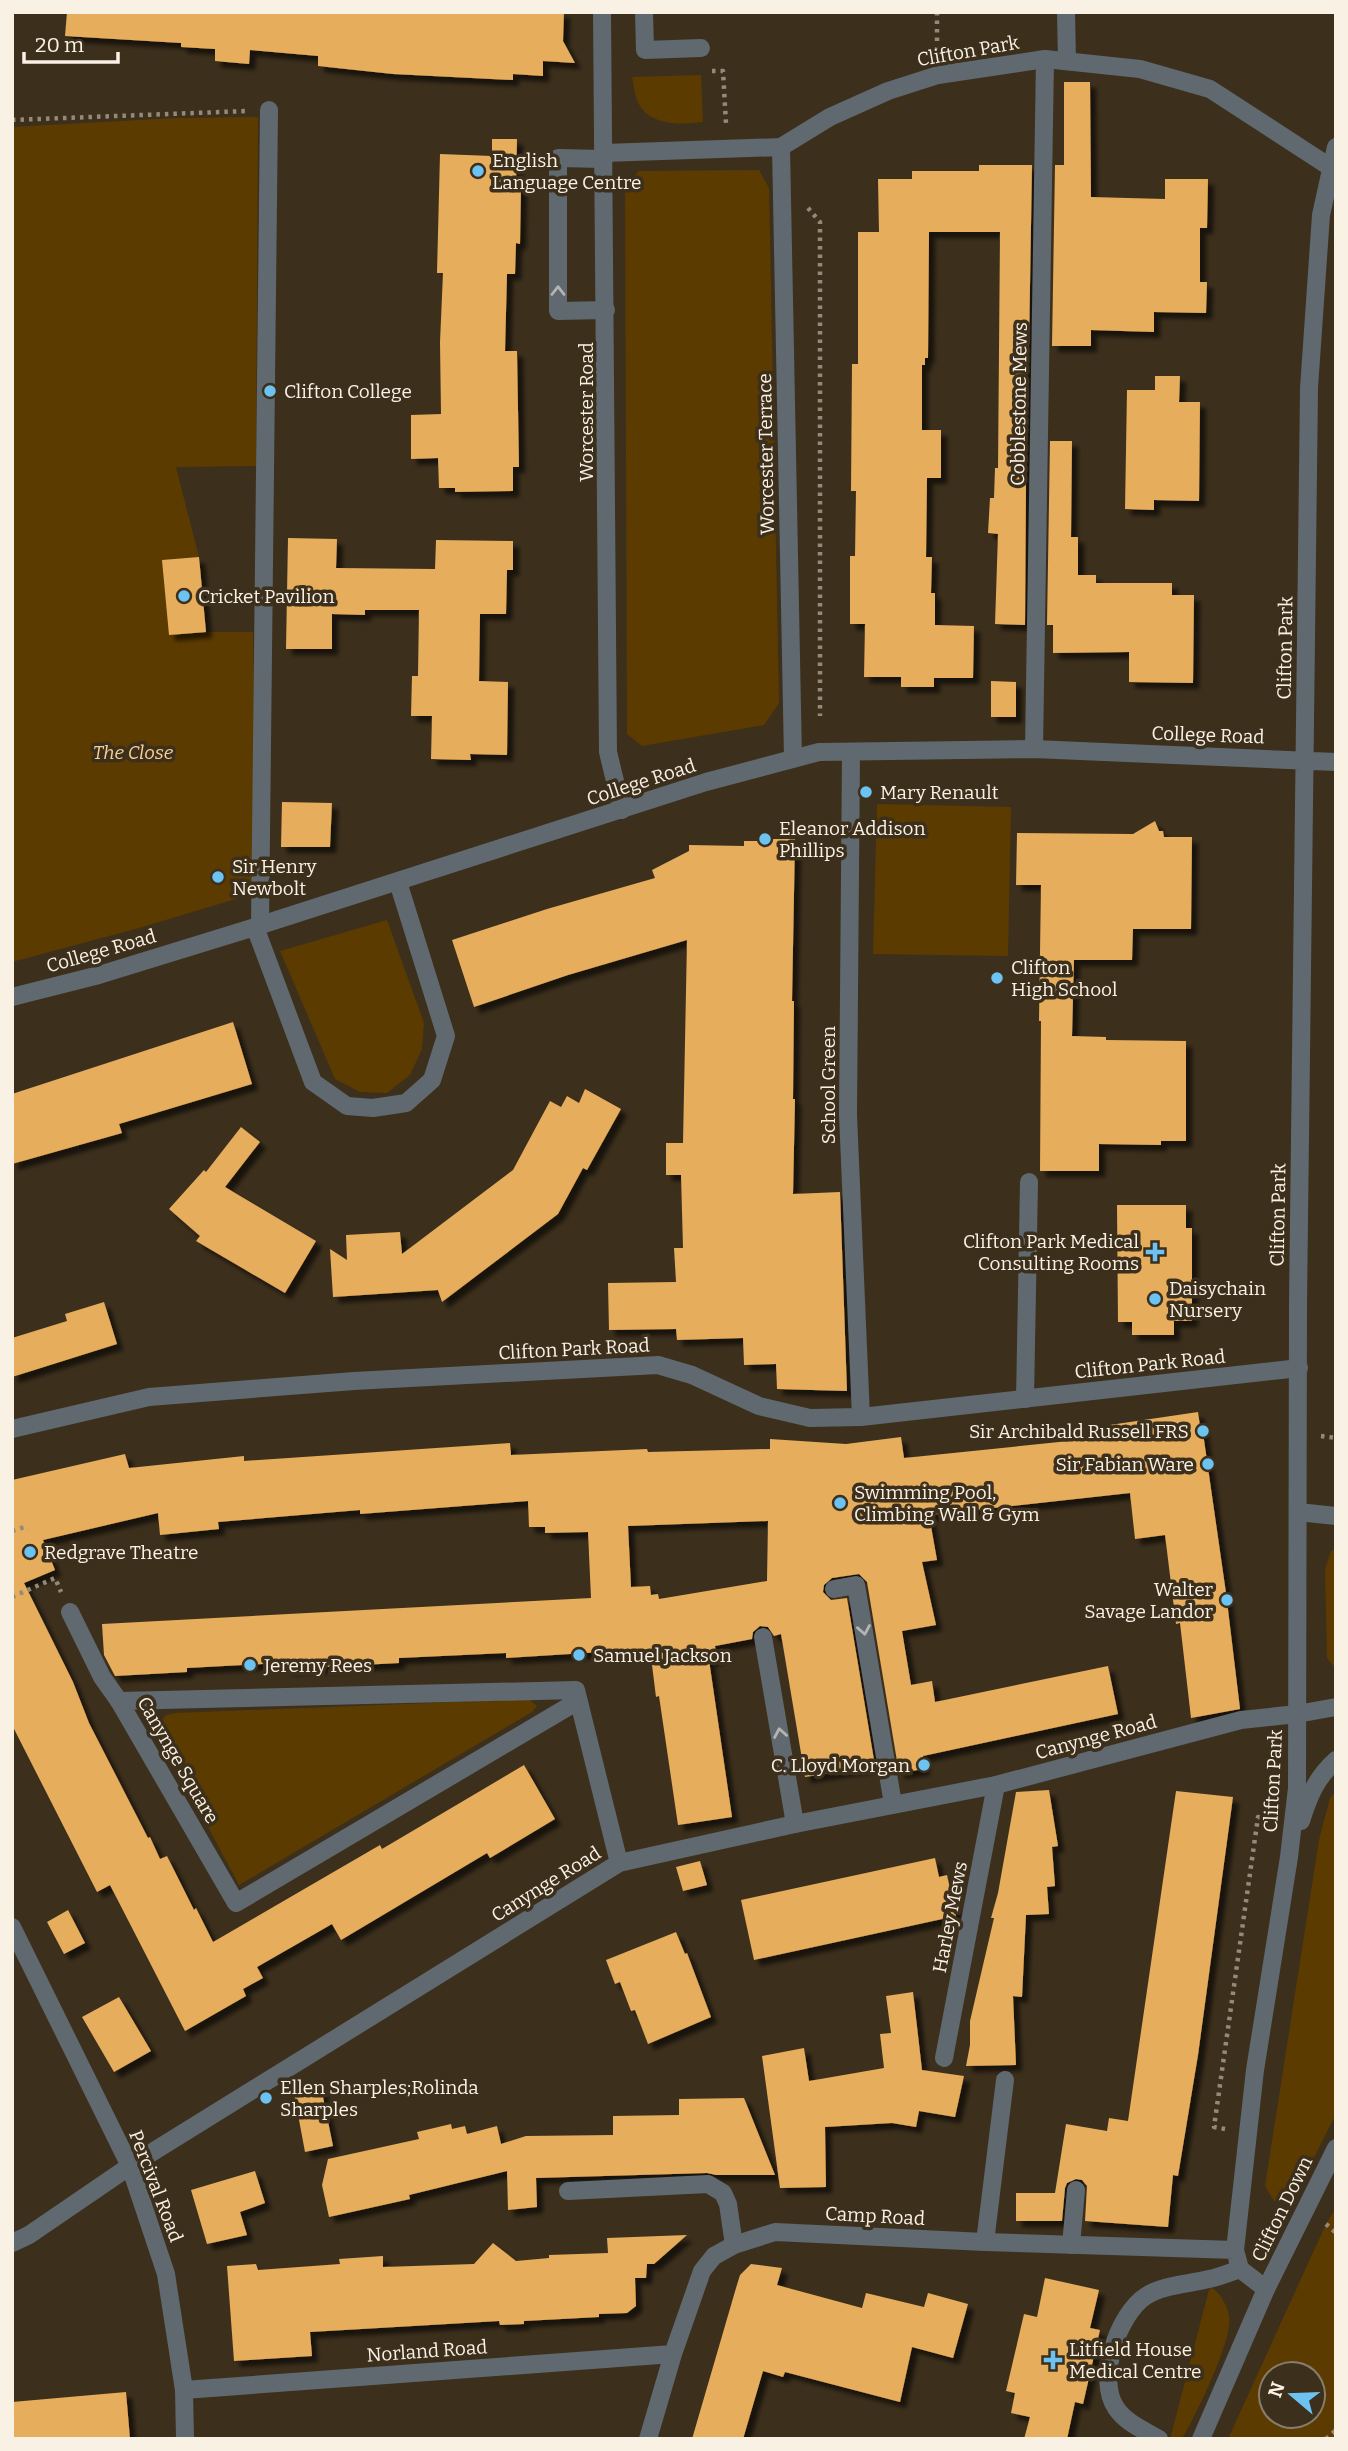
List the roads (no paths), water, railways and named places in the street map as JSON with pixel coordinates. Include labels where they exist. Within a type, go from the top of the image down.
[{"type":"street","name":"Worcester Road","points":[[602,12],[608,752],[622,810]]},
{"type":"street","points":[[644,12],[645,50],[701,48]]},
{"type":"street","points":[[1066,12],[1067,61]]},
{"type":"street","name":"Clifton Park","points":[[606,310],[558,311],[558,158],[781,147],[830,117],[888,91],[937,75],[1045,59],[1140,69],[1210,89],[1330,167]]},
{"type":"street","name":"Cobblestone Mews","points":[[1034,750],[1045,59]]},
{"type":"street","points":[[268,110],[258,926],[313,1082],[347,1106],[373,1108],[406,1103],[432,1080],[446,1036],[398,883]]},
{"type":"street","name":"Worcester Terrace","points":[[781,147],[793,759]]},
{"type":"street","name":"Clifton Park","points":[[1240,2269],[1235,2250],[1255,2070],[1289,1857],[1297,1788],[1298,1368],[1309,388],[1328,216],[1330,167],[1336,147]]},
{"type":"street","name":"College Road","points":[[12,998],[99,975],[398,883],[706,782],[819,752],[1034,750],[1336,762]]},
{"type":"street","name":"School Green","points":[[851,753],[848,1115],[861,1417]]},
{"type":"street","points":[[1026,1399],[1029,1182]]},
{"type":"street","name":"Clifton Park Road","points":[[12,1429],[149,1397],[354,1381],[658,1366],[692,1375],[760,1406],[810,1418],[861,1417],[1298,1368]]},
{"type":"street","points":[[1298,1512],[1336,1516]]},
{"type":"street","points":[[834,1589],[856,1585],[893,1804]]},
{"type":"street","points":[[70,1612],[102,1677],[119,1701]]},
{"type":"street","points":[[763,1637],[795,1824]]},
{"type":"street","name":"Canynge Square","points":[[576,1690],[578,1701],[236,1903],[119,1701],[576,1690]]},
{"type":"street","points":[[578,1701],[619,1864]]},
{"type":"street","name":"Canynge Road","points":[[12,2243],[29,2235],[130,2166],[619,1864],[795,1824],[996,1785],[1241,1720],[1336,1707]]},
{"type":"street","points":[[1289,1857],[1311,1790],[1321,1773],[1336,1760]]},
{"type":"street","name":"Harley Mews","points":[[944,2058],[996,1785]]},
{"type":"street","name":"Percival Road","points":[[12,1927],[130,2166],[166,2274],[184,2390],[185,2439]]},
{"type":"street","points":[[985,2242],[1005,2080]]},
{"type":"street","name":"Clifton Down","points":[[1201,2439],[1266,2289],[1336,2148]]},
{"type":"street","points":[[568,2191],[708,2184],[723,2193],[728,2204],[734,2245]]},
{"type":"street","points":[[1071,2245],[1076,2190]]},
{"type":"street","name":"Camp Road","points":[[648,2439],[673,2354],[702,2272],[714,2256],[734,2245],[775,2232],[1235,2250]]},
{"type":"street","points":[[1159,2439],[1128,2422],[1114,2407],[1108,2388],[1108,2369],[1117,2337],[1131,2310],[1147,2295],[1240,2269],[1266,2289]]},
{"type":"street","name":"Norland Road","points":[[184,2390],[673,2354]]},
{"type":"place","name":"English Language Centre","points":[[478,171]]},
{"type":"place","name":"Clifton College","points":[[270,391]]},
{"type":"place","name":"Cricket Pavilion","points":[[184,596]]},
{"type":"place","name":"Mary Renault","points":[[866,792]]},
{"type":"place","name":"Eleanor Addison Phillips","points":[[765,839]]},
{"type":"place","name":"Sir Henry Newbolt","points":[[218,877]]},
{"type":"place","name":"Clifton High School","points":[[997,978]]},
{"type":"place","name":"Clifton Park Medical Consulting Rooms","points":[[1155,1252]]},
{"type":"place","name":"Daisychain Nursery","points":[[1155,1299]]},
{"type":"place","name":"Sir Archibald Russell FRS","points":[[1203,1431]]},
{"type":"place","name":"Sir Fabian Ware","points":[[1208,1464]]},
{"type":"place","name":"Swimming Pool, Climbing Wall & Gym","points":[[840,1503]]},
{"type":"place","name":"Redgrave Theatre","points":[[30,1552]]},
{"type":"place","name":"Walter Savage Landor","points":[[1227,1600]]},
{"type":"place","name":"Samuel Jackson","points":[[579,1655]]},
{"type":"place","name":"Jeremy Rees","points":[[250,1665]]},
{"type":"place","name":"C. Lloyd Morgan","points":[[924,1765]]},
{"type":"place","name":"Ellen Sharples;Rolinda Sharples","points":[[266,2098]]},
{"type":"place","name":"Litfield House Medical Centre","points":[[1053,2360]]},
{"type":"park label","name":"The Close","points":[[133,752]]}]
